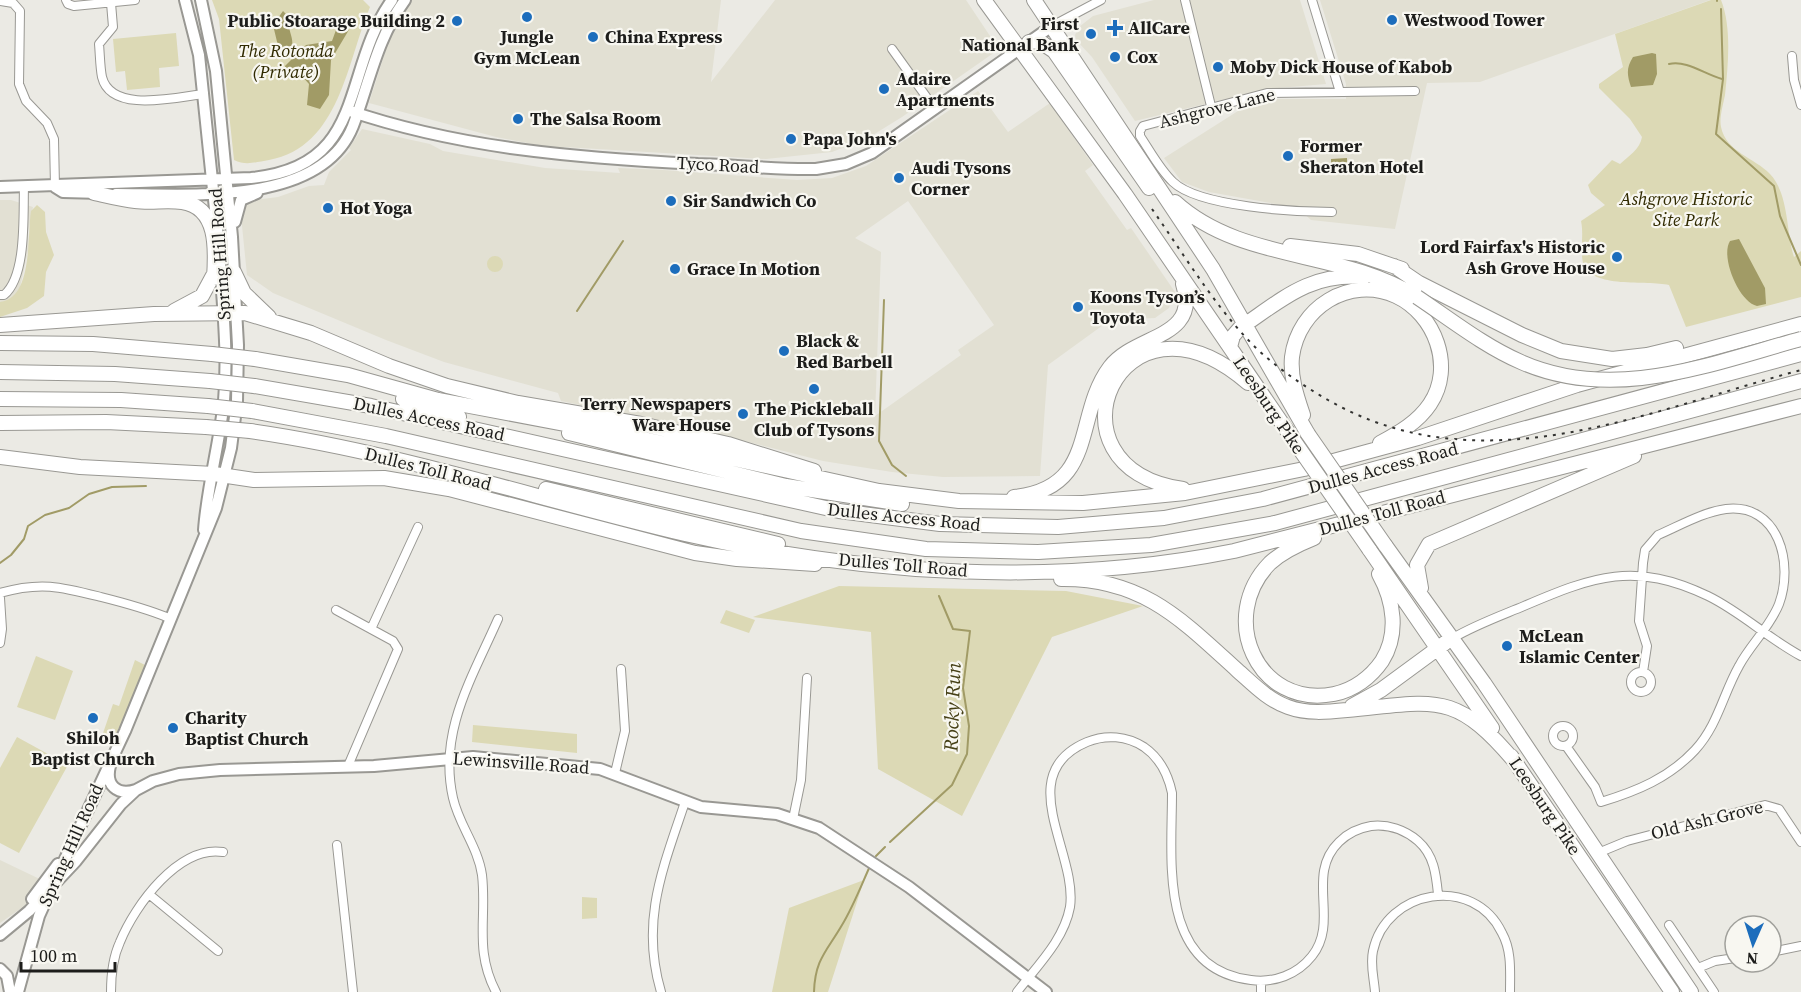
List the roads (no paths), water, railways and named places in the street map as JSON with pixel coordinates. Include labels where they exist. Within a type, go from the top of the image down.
[{"type":"highway","name":"Leesburg Pike","points":[[984,0],[1024,46],[1672,992]]},
{"type":"highway","name":"Leesburg Pike","points":[[1034,0],[1205,257],[1308,434],[1453,638],[1691,992]]},
{"type":"highway","points":[[1024,46],[1039,41],[1053,49],[1164,209],[1205,257]]},
{"type":"highway","points":[[1155,180],[1197,220],[1227,236],[1356,269],[1392,282],[1503,354],[1538,369],[1581,380],[1616,381],[1655,378],[1801,339]]},
{"type":"highway","points":[[94,193],[136,201],[184,202],[198,207],[208,216],[212,227],[214,278]]},
{"type":"highway","points":[[1245,242],[1349,252],[1394,266],[1419,283],[1550,348],[1601,359],[1647,355],[1749,329],[1801,323]]},
{"type":"highway","points":[[165,314],[194,303],[202,296],[214,278],[219,247]]},
{"type":"highway","points":[[959,501],[1037,492],[1056,482],[1068,471],[1080,451],[1099,386],[1108,369],[1125,352],[1171,330],[1182,318],[1187,300],[1178,271]]},
{"type":"highway","points":[[234,272],[244,293],[273,321]]},
{"type":"highway","points":[[1230,347],[1236,331],[1245,324],[1289,294],[1319,280],[1353,276],[1392,282]]},
{"type":"highway","points":[[1308,434],[1296,393],[1292,363],[1296,339],[1309,315],[1334,297],[1355,290],[1378,291],[1402,300],[1425,320],[1436,339],[1441,363],[1438,386],[1430,404],[1409,425],[1351,457]]},
{"type":"highway","points":[[0,325],[165,314],[230,313],[273,321],[447,386],[518,403],[641,424],[728,444],[879,491]]},
{"type":"highway","points":[[508,414],[664,458],[840,496],[910,505],[1036,510],[1215,488],[1351,457],[1428,435],[1577,385],[1801,323]]},
{"type":"highway","points":[[0,343],[93,344],[256,359],[339,373],[438,400],[639,438],[879,491],[959,501],[1083,503]]},
{"type":"highway","points":[[1215,488],[1192,489],[1167,486],[1140,476],[1122,462],[1110,443],[1105,421],[1107,399],[1114,382],[1126,367],[1144,354],[1166,347],[1182,347],[1204,353],[1224,364],[1250,384],[1267,402]]},
{"type":"highway","name":"Dulles Access Road","points":[[0,372],[115,374],[254,386],[382,408],[795,503],[914,522],[1020,527],[1143,520],[1215,509],[1308,488],[1801,354]]},
{"type":"highway","points":[[256,359],[376,390],[492,427],[674,474]]},
{"type":"highway","name":"Dulles Access Road","points":[[0,399],[121,400],[252,411],[386,436],[801,531],[926,549],[1047,552],[1151,545],[1275,523],[1801,381]]},
{"type":"highway","name":"Dulles Toll Road","points":[[0,423],[106,422],[250,431],[345,447],[686,534],[759,549],[871,565],[946,571],[1054,571],[1172,562],[1234,551],[1657,445],[1801,406]]},
{"type":"highway","points":[[1423,596],[1417,565],[1428,544],[1657,445]]},
{"type":"highway","points":[[0,456],[80,467],[220,475],[254,480],[384,478],[448,489],[695,553],[802,564],[871,565]]},
{"type":"highway","points":[[1341,524],[1300,543],[1271,563],[1249,596],[1245,629],[1250,649],[1261,667],[1278,683],[1309,695],[1336,693],[1359,683],[1381,662],[1391,639],[1393,616],[1388,593],[1371,553]]},
{"type":"highway","points":[[946,571],[1005,579],[1097,581],[1131,589],[1182,619],[1273,700],[1297,710],[1336,711],[1421,703],[1444,705],[1479,723],[1516,763]]},
{"type":"highway","points":[[1336,711],[1373,696],[1453,638]]},
{"type":"main road","points":[[185,0],[196,41],[214,186]]},
{"type":"main road","points":[[0,187],[55,187],[63,183],[214,186],[228,191],[215,60],[201,0]]},
{"type":"main road","name":"Spring Hill Road","points":[[230,313],[234,272],[228,191],[275,186],[301,178],[326,161],[345,140],[377,27],[393,0]]},
{"type":"main road","name":"Spring Hill Road","points":[[18,992],[39,916],[112,759],[216,508],[220,475],[237,401],[230,313],[219,247],[214,186],[227,179],[269,177],[299,167],[327,146],[352,112],[383,39],[405,0]]},
{"type":"main road","name":"Tyco Road","points":[[352,112],[436,135],[519,150],[635,161],[803,170],[832,167],[858,159],[885,144],[1052,26]]},
{"type":"main road","points":[[55,187],[63,192],[94,193],[214,186]]},
{"type":"main road","points":[[232,237],[241,200],[275,186]]},
{"type":"main road","name":"Lewinsville Road","points":[[0,935],[11,928],[51,887],[136,790],[153,781],[179,774],[374,766],[473,757],[574,765],[615,773],[685,802],[716,810],[764,813],[793,819],[819,828],[862,854],[1046,992]]},
{"type":"main road","points":[[112,759],[108,776],[112,786],[121,792],[136,790]]},
{"type":"main road","points":[[11,928],[57,866],[79,830]]},
{"type":"main road","points":[[0,969],[7,976],[10,992]]},
{"type":"street","points":[[0,0],[14,3],[20,11],[20,84],[26,101],[47,123],[54,139],[55,187]]},
{"type":"street","points":[[66,0],[68,4],[74,6],[135,0]]},
{"type":"street","points":[[1052,26],[1101,0]]},
{"type":"street","points":[[1185,0],[1211,106]]},
{"type":"street","points":[[1312,0],[1340,92]]},
{"type":"street","points":[[111,3],[113,27],[99,44],[102,79],[111,92],[120,98],[133,101],[204,94]]},
{"type":"street","points":[[892,49],[935,109]]},
{"type":"street","points":[[1792,56],[1794,80],[1801,105]]},
{"type":"street","name":"Ashgrove Lane","points":[[1332,212],[1295,212],[1228,202],[1188,192],[1173,182],[1140,136],[1141,128],[1211,106],[1267,93],[1414,91]]},
{"type":"street","points":[[0,296],[12,286],[19,260],[24,232],[24,187]]},
{"type":"street","points":[[1566,746],[1595,787],[1601,802],[1645,787],[1676,767],[1709,733],[1738,666],[1778,606],[1784,559],[1782,544],[1774,529],[1754,514],[1724,509],[1658,535],[1645,550],[1642,577],[1640,621],[1647,646],[1643,672]]},
{"type":"street","points":[[371,629],[418,527]]},
{"type":"street","points":[[1453,638],[1546,596],[1596,578],[1642,577],[1661,579],[1711,597],[1801,656]]},
{"type":"street","points":[[0,593],[31,586],[52,585],[127,602],[169,618]]},
{"type":"street","points":[[0,598],[2,629],[0,643]]},
{"type":"street","points":[[336,609],[396,645],[397,654],[348,766]]},
{"type":"street","points":[[496,992],[488,975],[482,950],[480,865],[453,799],[449,758],[452,727],[498,620]]},
{"type":"street","points":[[615,773],[625,731],[621,669]]},
{"type":"street","points":[[793,819],[801,780],[807,678]]},
{"type":"street","points":[[1017,992],[1060,934],[1070,904],[1069,873],[1050,811],[1052,779],[1061,762],[1075,748],[1093,739],[1112,737],[1132,741],[1149,751],[1167,774],[1172,793],[1175,903],[1185,937],[1196,952],[1214,968],[1234,977],[1261,981],[1281,978],[1298,969],[1318,947],[1325,917],[1323,870],[1330,853],[1350,834],[1377,826],[1397,829],[1413,837],[1431,859],[1438,894]]},
{"type":"street","points":[[661,992],[652,953],[653,905],[685,802]]},
{"type":"street","name":"Old Ash Grove","points":[[1598,853],[1627,841],[1766,805],[1773,805],[1779,810],[1801,842]]},
{"type":"street","points":[[337,845],[353,992]]},
{"type":"street","points":[[111,992],[113,966],[119,942],[127,926],[150,895],[172,870],[188,858],[204,851],[223,852]]},
{"type":"street","points":[[1375,992],[1372,953],[1384,924],[1407,903],[1438,894],[1470,901],[1495,921],[1508,950],[1510,992]]},
{"type":"street","points":[[150,895],[218,951]]},
{"type":"street","points":[[1669,925],[1714,992]]},
{"type":"street","points":[[1783,950],[1801,946]]},
{"type":"street","points":[[1698,968],[1723,960]]},
{"type":"street","points":[[1261,981],[1261,992]]},
{"type":"waterway","points":[[1721,9],[1723,79],[1716,134],[1774,186],[1780,216],[1801,265]]},
{"type":"waterway","points":[[1669,64],[1682,64],[1722,79]]},
{"type":"waterway","points":[[577,311],[623,241]]},
{"type":"waterway","name":"Rocky Run","points":[[884,300],[879,441],[892,465],[906,476]]},
{"type":"waterway","points":[[0,563],[11,555],[24,539],[28,526],[45,515],[69,508],[89,494],[112,487],[146,486]]},
{"type":"waterway","name":"Rocky Run","points":[[890,842],[952,785],[967,754],[969,726],[963,688],[970,631],[953,629],[939,596]]},
{"type":"waterway","name":"Rocky Run","points":[[876,856],[885,847]]},
{"type":"waterway","name":"Rocky Run","points":[[814,992],[819,963],[850,911],[870,866]]},
{"type":"railway","points":[[1152,209],[1214,298],[1240,332],[1255,347],[1281,369],[1318,394],[1386,426],[1445,438],[1504,440],[1564,433],[1624,421],[1801,370]]},
{"type":"place","name":"Jungle Gym McLean","points":[[527,17]]},
{"type":"place","name":"Westwood Tower","points":[[1392,20]]},
{"type":"place","name":"Public Stoarage Building 2","points":[[457,21]]},
{"type":"place","name":"AllCare","points":[[1115,28]]},
{"type":"place","name":"First National Bank","points":[[1091,34]]},
{"type":"place","name":"China Express","points":[[593,37]]},
{"type":"place","name":"Cox","points":[[1115,57]]},
{"type":"place","name":"Moby Dick House of Kabob","points":[[1218,67]]},
{"type":"place","name":"Adaire Apartments","points":[[884,89]]},
{"type":"place","name":"The Salsa Room","points":[[518,119]]},
{"type":"place","name":"Papa John's","points":[[791,139]]},
{"type":"place","name":"Former Sheraton Hotel","points":[[1288,156]]},
{"type":"place","name":"Audi Tysons Corner","points":[[899,178]]},
{"type":"place","name":"Sir Sandwich Co","points":[[671,201]]},
{"type":"place","name":"Hot Yoga","points":[[328,208]]},
{"type":"place","name":"Lord Fairfax's Historic Ash Grove House","points":[[1617,257]]},
{"type":"place","name":"Grace In Motion","points":[[675,269]]},
{"type":"place","name":"Koons Tyson’s Toyota","points":[[1078,307]]},
{"type":"place","name":"Black & Red Barbell","points":[[784,351]]},
{"type":"place","name":"The Pickleball Club of Tysons","points":[[814,389]]},
{"type":"place","name":"Terry Newspapers Ware House","points":[[743,414]]},
{"type":"place","name":"McLean Islamic Center","points":[[1507,646]]},
{"type":"place","name":"Shiloh Baptist Church","points":[[93,718]]},
{"type":"place","name":"Charity Baptist Church","points":[[173,728]]},
{"type":"park label","name":"The Rotonda (Private)","points":[[286,61]]},
{"type":"park label","name":"Ashgrove Historic Site Park","points":[[1686,209]]}]
